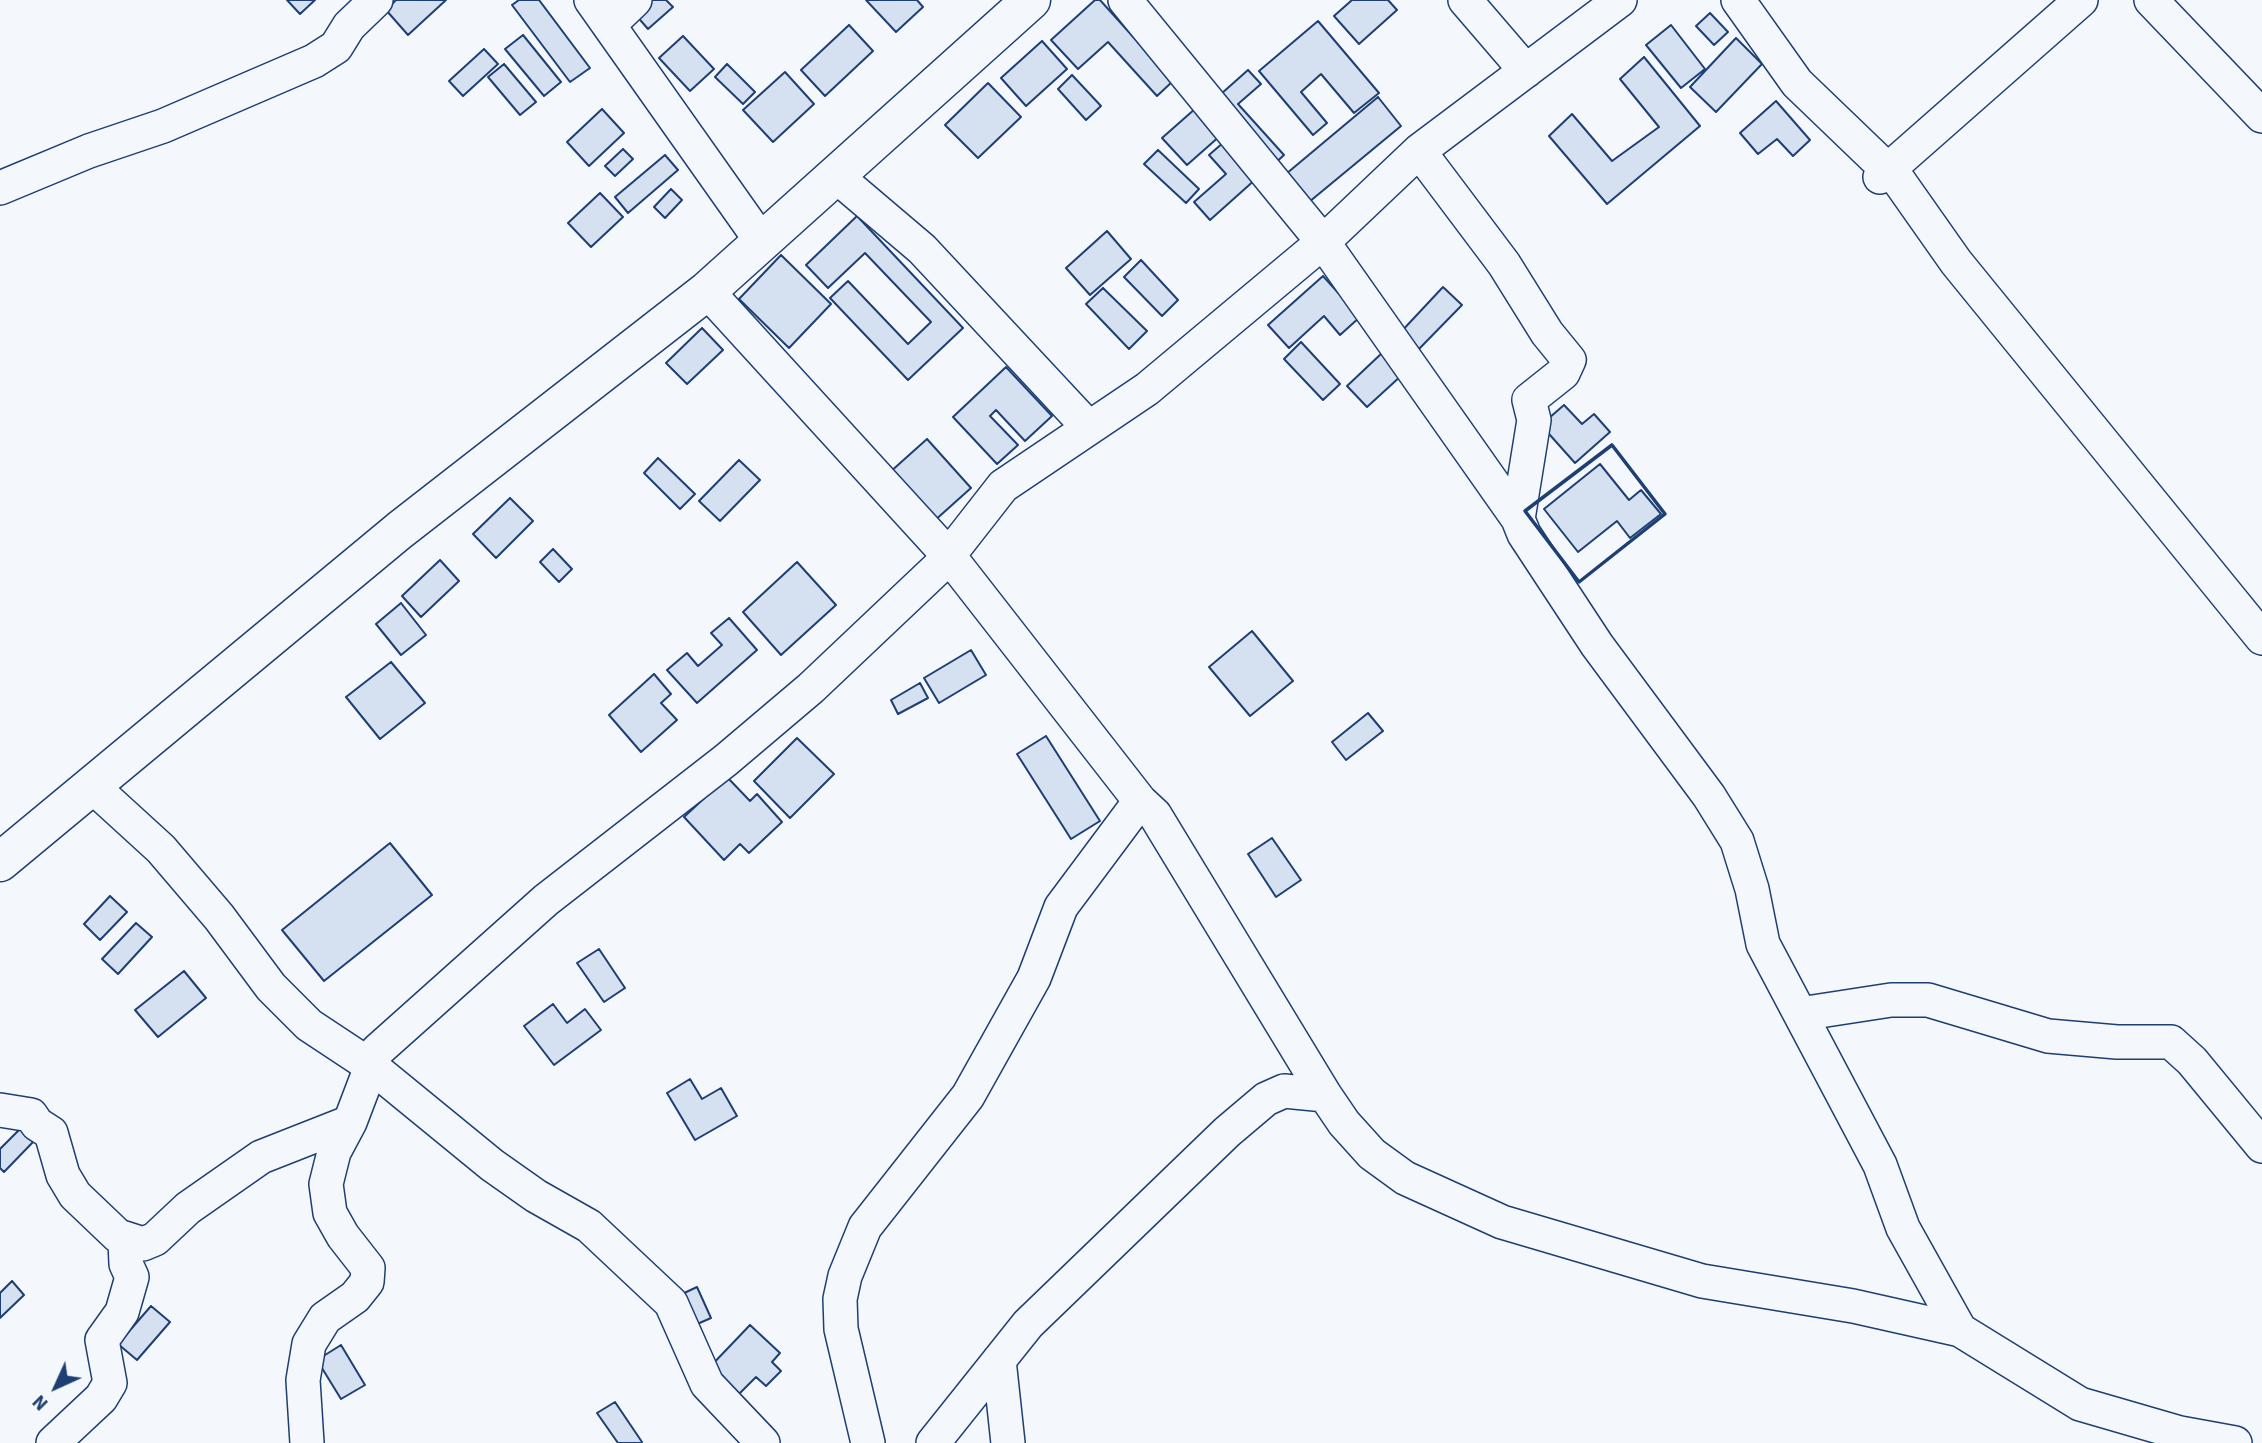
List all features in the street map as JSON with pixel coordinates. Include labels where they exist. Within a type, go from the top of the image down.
[{"type":"main road","points":[[0,862],[400,530],[707,291],[1031,0]]},
{"type":"street","points":[[0,188],[89,151],[163,126],[314,61],[336,47],[349,26],[376,0]]},
{"type":"street","points":[[635,0],[600,12],[762,242]]},
{"type":"street","points":[[1125,0],[1322,242],[1518,519],[1524,534],[1597,645],[1709,796],[1737,841],[1752,888],[1763,944],[1880,1165],[1903,1228],[1960,1330]]},
{"type":"street","points":[[1465,0],[1526,71]]},
{"type":"street","points":[[307,1443],[303,1380],[309,1344],[325,1318],[355,1297],[367,1282],[368,1268],[343,1236],[330,1213],[327,1184],[334,1152],[350,1122],[377,1051],[546,900],[736,751],[811,688],[949,556],[973,521],[988,508],[1003,486],[1147,389],[1322,242],[1419,150],[1620,0]]},
{"type":"street","points":[[1738,0],[1797,83],[1884,173],[1899,181],[1956,262],[2262,638]]},
{"type":"street","points":[[1884,173],[2081,0]]},
{"type":"street","points":[[2151,0],[2262,116]]},
{"type":"street","points":[[1419,150],[1504,264],[1547,333],[1569,360],[1563,373],[1529,400],[1534,420],[1518,519]]},
{"type":"street","points":[[836,176],[922,249],[1089,428]]},
{"type":"street","points":[[707,291],[949,556],[1140,801],[1156,814],[1325,1095],[1344,1124],[1372,1154],[1405,1178],[1502,1222],[1702,1281],[1877,1310],[1960,1330],[2080,1404],[2180,1433],[2235,1443]]},
{"type":"street","points":[[92,786],[160,849],[219,917],[271,987],[310,1025],[371,1066],[492,1165],[537,1196],[589,1226],[671,1303],[707,1384],[763,1443]]},
{"type":"street","points":[[868,1443],[841,1329],[840,1299],[845,1276],[865,1227],[968,1096],[1034,978],[1060,907],[1140,801]]},
{"type":"street","points":[[1800,1014],[1891,1000],[1928,1000],[2048,1036],[2117,1042],[2171,1042],[2192,1061],[2262,1146]]},
{"type":"street","points":[[933,1443],[1028,1324],[1248,1113],[1284,1091],[1325,1095]]},
{"type":"street","points":[[0,1110],[31,1115],[37,1124],[51,1133],[63,1175],[75,1195],[125,1241],[143,1244],[155,1239],[188,1208],[261,1157],[350,1122]]},
{"type":"street","points":[[53,1443],[101,1398],[110,1383],[102,1339],[122,1312],[132,1277],[126,1264],[125,1241]]},
{"type":"street","points":[[999,1360],[1008,1443]]},
{"type":"building","points":[[287,0],[315,0],[300,14]]},
{"type":"building","points":[[396,0],[446,0],[408,35],[386,10]]},
{"type":"building","points":[[519,0],[539,0],[590,68],[570,82],[512,5]]},
{"type":"building","points":[[651,0],[666,0],[673,7],[648,29],[635,14]]},
{"type":"building","points":[[866,0],[917,0],[923,7],[896,32]]},
{"type":"building","points":[[1095,0],[1100,0],[1173,81],[1157,96],[1108,42],[1078,69],[1051,40]]},
{"type":"building","points":[[1352,0],[1388,0],[1397,10],[1359,44],[1334,16]]},
{"type":"building","points":[[1710,13],[1728,32],[1714,45],[1696,26]]},
{"type":"building","points":[[1318,21],[1379,93],[1354,113],[1321,74],[1301,92],[1327,123],[1313,135],[1259,71]]},
{"type":"building","points":[[849,25],[873,51],[825,96],[801,70]]},
{"type":"building","points":[[1671,25],[1705,69],[1681,88],[1646,45]]},
{"type":"building","points":[[523,35],[561,82],[544,96],[505,49]]},
{"type":"building","points":[[683,36],[714,69],[690,91],[659,58]]},
{"type":"building","points":[[1736,38],[1762,64],[1716,112],[1690,87]]},
{"type":"building","points":[[1042,41],[1067,69],[1026,106],[1001,78]]},
{"type":"building","points":[[484,49],[498,64],[463,96],[449,81]]},
{"type":"building","points":[[1644,57],[1700,126],[1607,204],[1549,136],[1572,114],[1612,161],[1659,127],[1620,79]]},
{"type":"building","points":[[504,64],[536,102],[520,115],[488,77]]},
{"type":"building","points":[[727,64],[755,92],[743,104],[715,77]]},
{"type":"building","points":[[1248,70],[1261,84],[1238,104],[1284,155],[1271,167],[1212,102]]},
{"type":"building","points":[[785,72],[814,104],[773,142],[743,110]]},
{"type":"building","points":[[1072,75],[1101,106],[1086,120],[1058,89]]},
{"type":"building","points":[[988,83],[1021,117],[978,158],[945,125]]},
{"type":"building","points":[[1378,97],[1401,126],[1303,207],[1280,179]]},
{"type":"building","points":[[1776,101],[1810,140],[1793,156],[1777,139],[1758,154],[1740,133]]},
{"type":"building","points":[[1196,108],[1221,135],[1187,165],[1162,138]]},
{"type":"building","points":[[602,109],[624,133],[589,166],[567,142]]},
{"type":"building","points":[[1224,142],[1257,178],[1210,220],[1194,202],[1226,174],[1209,155]]},
{"type":"building","points":[[623,149],[633,159],[615,176],[605,166]]},
{"type":"building","points":[[1158,150],[1199,189],[1186,203],[1144,164]]},
{"type":"building","points":[[665,155],[678,170],[628,213],[615,197]]},
{"type":"building","points":[[671,189],[682,200],[665,218],[654,207]]},
{"type":"building","points":[[600,193],[623,217],[591,247],[568,223]]},
{"type":"building","points":[[857,216],[963,328],[908,380],[830,298],[848,281],[908,344],[931,322],[865,253],[828,288],[806,265]]},
{"type":"building","points":[[1107,231],[1131,259],[1090,295],[1066,268]]},
{"type":"building","points":[[781,255],[831,304],[789,348],[739,299]]},
{"type":"building","points":[[1141,260],[1178,300],[1162,316],[1124,277]]},
{"type":"building","points":[[1323,276],[1360,317],[1340,335],[1324,316],[1289,348],[1268,325]]},
{"type":"building","points":[[1443,287],[1462,305],[1417,351],[1399,334]]},
{"type":"building","points":[[1103,288],[1147,331],[1129,349],[1086,304]]},
{"type":"building","points":[[702,328],[723,350],[687,384],[666,363]]},
{"type":"building","points":[[1301,342],[1340,384],[1323,400],[1284,359]]},
{"type":"building","points":[[1382,353],[1402,375],[1367,407],[1347,386]]},
{"type":"building","points":[[1006,367],[1052,416],[1025,441],[996,410],[990,416],[1018,445],[997,464],[953,417]]},
{"type":"building","points":[[1564,405],[1582,424],[1594,414],[1610,432],[1575,463],[1541,425]]},
{"type":"building","points":[[927,439],[971,488],[933,522],[889,473]]},
{"type":"building","points":[[658,458],[695,494],[680,509],[644,473]]},
{"type":"building","points":[[739,460],[760,480],[720,521],[699,501]]},
{"type":"building","points":[[1600,464],[1629,500],[1641,490],[1661,514],[1630,538],[1617,521],[1578,552],[1544,509]]},
{"type":"building","points":[[510,498],[533,521],[496,558],[473,534]]},
{"type":"building","points":[[553,549],[572,569],[559,582],[540,562]]},
{"type":"building","points":[[440,560],[459,581],[421,617],[402,596]]},
{"type":"building","points":[[797,562],[836,605],[781,655],[743,612]]},
{"type":"building","points":[[401,603],[426,635],[401,655],[376,624]]},
{"type":"building","points":[[729,618],[757,650],[697,703],[667,670],[687,653],[698,666],[722,645],[711,633]]},
{"type":"building","points":[[1252,631],[1293,681],[1250,716],[1209,667]]},
{"type":"building","points":[[971,650],[986,675],[939,703],[924,678]]},
{"type":"building","points":[[391,662],[425,703],[380,739],[346,697]]},
{"type":"building","points":[[654,674],[671,694],[661,703],[677,720],[641,752],[609,715]]},
{"type":"building","points":[[920,683],[928,698],[898,714],[891,700]]},
{"type":"building","points":[[1368,713],[1383,731],[1346,760],[1332,742]]},
{"type":"building","points":[[1046,736],[1100,821],[1071,839],[1017,754]]},
{"type":"building","points":[[797,738],[834,774],[790,818],[754,781]]},
{"type":"building","points":[[727,777],[750,801],[757,794],[782,822],[749,853],[740,844],[724,860],[684,817]]},
{"type":"building","points":[[1272,838],[1301,880],[1276,897],[1248,854]]},
{"type":"building","points":[[390,843],[432,895],[324,981],[282,930]]},
{"type":"building","points":[[110,896],[127,912],[100,940],[84,924]]},
{"type":"building","points":[[136,923],[152,937],[118,974],[102,959]]},
{"type":"building","points":[[599,949],[625,988],[604,1002],[577,963]]},
{"type":"building","points":[[184,971],[206,998],[158,1037],[135,1010]]},
{"type":"building","points":[[553,1004],[567,1023],[585,1009],[601,1030],[554,1065],[524,1026]]},
{"type":"building","points":[[690,1079],[702,1099],[721,1088],[737,1116],[695,1140],[667,1093]]},
{"type":"building","points":[[21,1128],[34,1141],[4,1172],[0,1168],[0,1149]]},
{"type":"building","points":[[12,1281],[24,1295],[0,1318],[0,1293]]},
{"type":"building","points":[[697,1287],[711,1318],[695,1325],[680,1295]]},
{"type":"building","points":[[151,1306],[170,1322],[137,1360],[118,1344]]},
{"type":"building","points":[[750,1325],[780,1353],[772,1362],[781,1371],[766,1386],[756,1377],[736,1397],[707,1370]]},
{"type":"building","points":[[341,1345],[365,1385],[341,1399],[317,1360]]},
{"type":"building","points":[[615,1402],[641,1443],[618,1443],[597,1413]]},
{"type":"wall","points":[[1612,445],[1665,514],[1579,582],[1525,511],[1612,445]]}]
